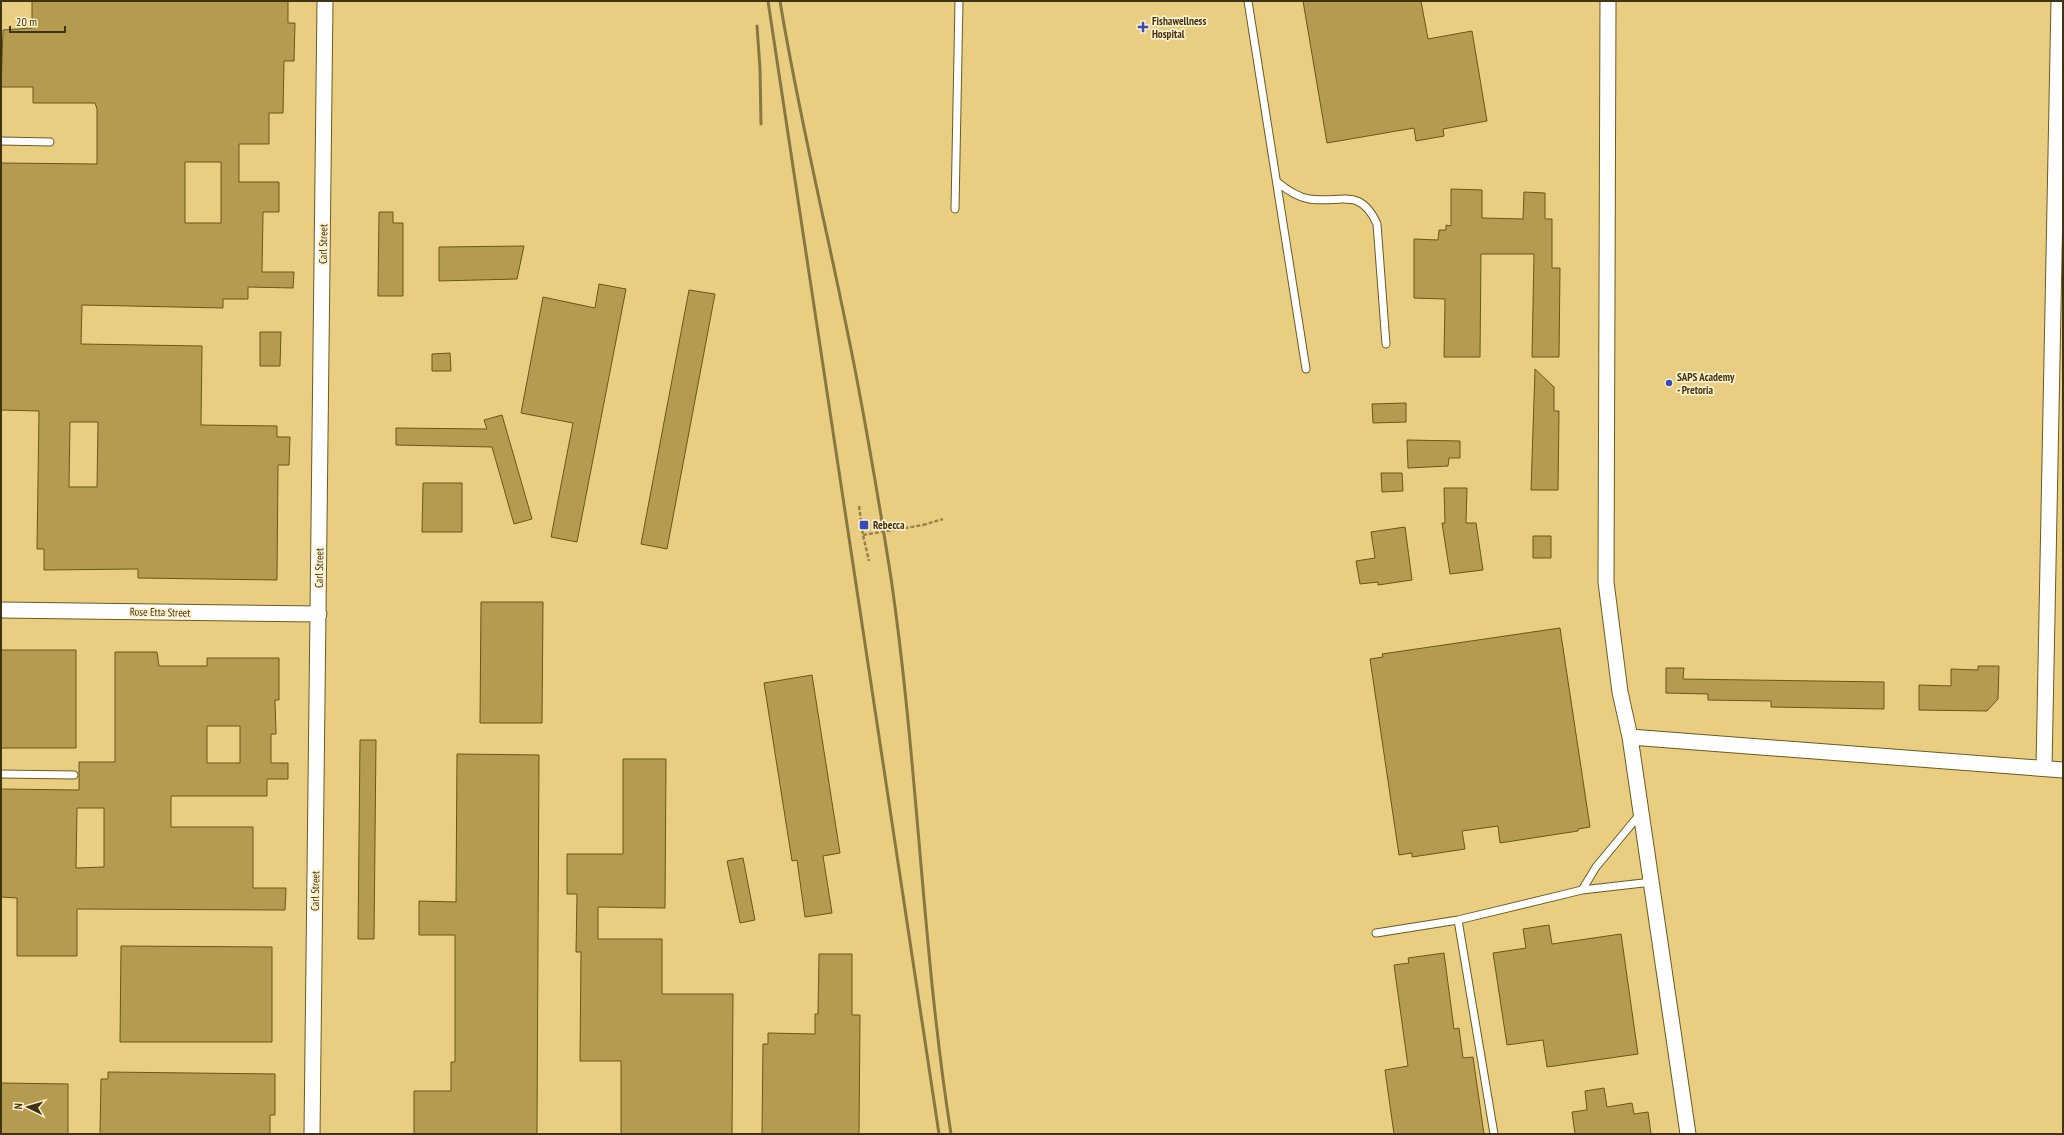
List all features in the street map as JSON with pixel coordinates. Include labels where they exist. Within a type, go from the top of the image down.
[{"type":"street","name":"Carl Street","points":[[312,1134],[326,1]]},
{"type":"street","points":[[1608,1],[1606,582],[1620,692],[1630,737],[1688,1134]]},
{"type":"street","points":[[2044,768],[2059,1]]},
{"type":"street","name":"Rose Etta Street","points":[[1,610],[319,614]]},
{"type":"street","points":[[1630,737],[2063,770]]},
{"type":"lane","points":[[955,209],[959,1]]},
{"type":"lane","points":[[1248,1],[1306,369]]},
{"type":"lane","points":[[1,141],[50,142]]},
{"type":"lane","points":[[1277,182],[1287,190],[1309,199],[1354,199],[1368,209],[1374,216],[1378,224],[1386,344]]},
{"type":"lane","points":[[1,774],[74,775]]},
{"type":"lane","points":[[1582,890],[1596,867],[1641,812]]},
{"type":"lane","points":[[1376,933],[1458,920],[1582,890],[1652,882]]},
{"type":"lane","points":[[1458,920],[1494,1134]]},
{"type":"path","points":[[859,506],[863,535],[870,560]]},
{"type":"path","points":[[863,535],[923,525],[943,519]]},
{"type":"building","points":[[32,1],[288,1],[288,23],[295,23],[294,61],[284,61],[283,113],[269,113],[269,144],[239,144],[239,182],[279,182],[279,212],[263,212],[262,272],[294,272],[293,288],[248,287],[248,299],[223,299],[223,308],[82,305],[81,344],[202,346],[201,425],[277,426],[277,437],[290,437],[289,465],[278,465],[277,580],[138,578],[138,569],[44,570],[44,549],[37,549],[39,411],[1,410],[1,163],[97,164],[97,109],[95,103],[33,103],[33,87],[1,87],[3,30],[32,28]],"holes":[[[185,162],[221,162],[221,223],[185,223]],[[70,422],[98,422],[97,487],[69,487]]]},
{"type":"building","points":[[1303,1],[1421,1],[1428,39],[1472,31],[1487,121],[1443,129],[1444,136],[1416,141],[1414,128],[1327,143]]},
{"type":"building","points":[[1451,189],[1482,190],[1482,218],[1523,219],[1524,192],[1545,193],[1545,219],[1552,219],[1552,268],[1560,268],[1559,357],[1532,357],[1534,254],[1481,254],[1480,357],[1444,357],[1445,299],[1414,298],[1414,239],[1438,240],[1439,230],[1446,230],[1446,225],[1451,226]]},
{"type":"building","points":[[379,212],[393,212],[393,223],[403,223],[403,296],[378,296]]},
{"type":"building","points":[[524,246],[517,279],[439,281],[439,247]]},
{"type":"building","points":[[599,284],[626,289],[577,542],[551,537],[573,423],[521,413],[543,297],[595,308]]},
{"type":"building","points":[[689,290],[715,294],[667,549],[641,544]]},
{"type":"building","points":[[260,332],[281,332],[280,366],[260,366]]},
{"type":"building","points":[[450,353],[451,371],[432,371],[432,354]]},
{"type":"building","points":[[1535,369],[1554,387],[1554,411],[1559,411],[1558,490],[1531,490]]},
{"type":"building","points":[[1406,403],[1406,422],[1373,423],[1372,404]]},
{"type":"building","points":[[502,415],[532,519],[514,524],[492,447],[396,445],[396,428],[487,429],[484,420]]},
{"type":"building","points":[[1407,440],[1460,441],[1460,458],[1449,458],[1448,466],[1408,468]]},
{"type":"building","points":[[1381,473],[1402,473],[1403,491],[1382,492]]},
{"type":"building","points":[[423,483],[462,483],[462,532],[422,532]]},
{"type":"building","points":[[1444,488],[1467,488],[1466,523],[1476,523],[1483,570],[1450,574],[1442,523],[1445,523]]},
{"type":"building","points":[[1405,527],[1412,580],[1378,585],[1378,582],[1360,584],[1356,561],[1375,558],[1371,532]]},
{"type":"building","points":[[1533,536],[1551,536],[1551,558],[1533,558]]},
{"type":"building","points":[[481,602],[543,602],[542,723],[480,723]]},
{"type":"building","points":[[1560,628],[1590,827],[1578,829],[1578,831],[1500,843],[1498,826],[1462,831],[1465,849],[1412,857],[1412,853],[1399,855],[1370,659],[1383,657],[1382,654]]},
{"type":"building","points":[[1,650],[76,650],[76,748],[1,748]]},
{"type":"building","points":[[115,652],[157,652],[159,666],[207,666],[207,658],[279,658],[279,700],[275,700],[276,734],[271,734],[271,763],[288,763],[288,779],[267,779],[267,796],[171,796],[171,827],[253,827],[253,888],[286,888],[285,910],[77,909],[77,956],[17,956],[17,898],[1,897],[1,789],[79,790],[79,762],[115,762]],"holes":[[[207,726],[240,726],[240,763],[207,763]],[[77,808],[104,808],[104,867],[76,868]]]},
{"type":"building","points":[[1978,666],[1999,666],[1998,699],[1987,711],[1919,710],[1919,685],[1951,686],[1951,669],[1978,670]]},
{"type":"building","points":[[1666,668],[1684,668],[1683,679],[1884,682],[1884,709],[1771,707],[1771,701],[1708,700],[1708,694],[1666,693]]},
{"type":"building","points":[[812,675],[840,853],[823,856],[832,913],[805,917],[797,860],[792,861],[764,683]]},
{"type":"building","points":[[360,740],[376,740],[374,939],[358,939]]},
{"type":"building","points":[[457,754],[539,755],[537,1134],[414,1134],[414,1091],[451,1091],[451,1062],[455,1062],[455,935],[419,935],[419,901],[456,902]]},
{"type":"building","points":[[623,759],[666,759],[665,908],[598,907],[598,939],[662,939],[662,994],[733,994],[732,1134],[621,1134],[621,1061],[580,1061],[581,952],[576,952],[577,894],[567,894],[567,854],[623,854]]},
{"type":"building","points":[[743,858],[755,920],[740,923],[727,861]]},
{"type":"building","points":[[1549,925],[1552,944],[1621,934],[1638,1054],[1547,1067],[1543,1040],[1507,1045],[1493,953],[1526,948],[1523,929]]},
{"type":"building","points":[[121,946],[272,947],[272,1042],[120,1042]]},
{"type":"building","points":[[1444,953],[1454,1029],[1459,1028],[1463,1058],[1473,1057],[1484,1134],[1394,1134],[1385,1070],[1408,1066],[1394,965],[1409,963],[1408,958]]},
{"type":"building","points":[[819,954],[852,954],[852,1015],[860,1015],[859,1134],[762,1134],[763,1044],[768,1044],[768,1033],[815,1034],[815,1014],[818,1014]]},
{"type":"building","points":[[108,1072],[275,1074],[275,1115],[270,1115],[270,1134],[100,1134],[101,1079],[108,1079]]},
{"type":"building","points":[[1,1083],[68,1084],[68,1134],[1,1134]]},
{"type":"building","points":[[1604,1088],[1607,1107],[1632,1103],[1634,1114],[1648,1112],[1651,1134],[1575,1134],[1572,1112],[1587,1110],[1585,1091]]},
{"type":"railway","points":[[768,1],[939,1134]]},
{"type":"railway","points":[[780,1],[788,49],[858,385],[891,578],[908,717],[933,996],[951,1134]]},
{"type":"railway","points":[[757,26],[760,69],[761,124]]},
{"type":"place","name":"Fishawellness Hospital","points":[[1143,27]]},
{"type":"place","name":"SAPS Academy - Pretoria","points":[[1669,383]]},
{"type":"place","name":"Rebecca","points":[[864,525]]}]
